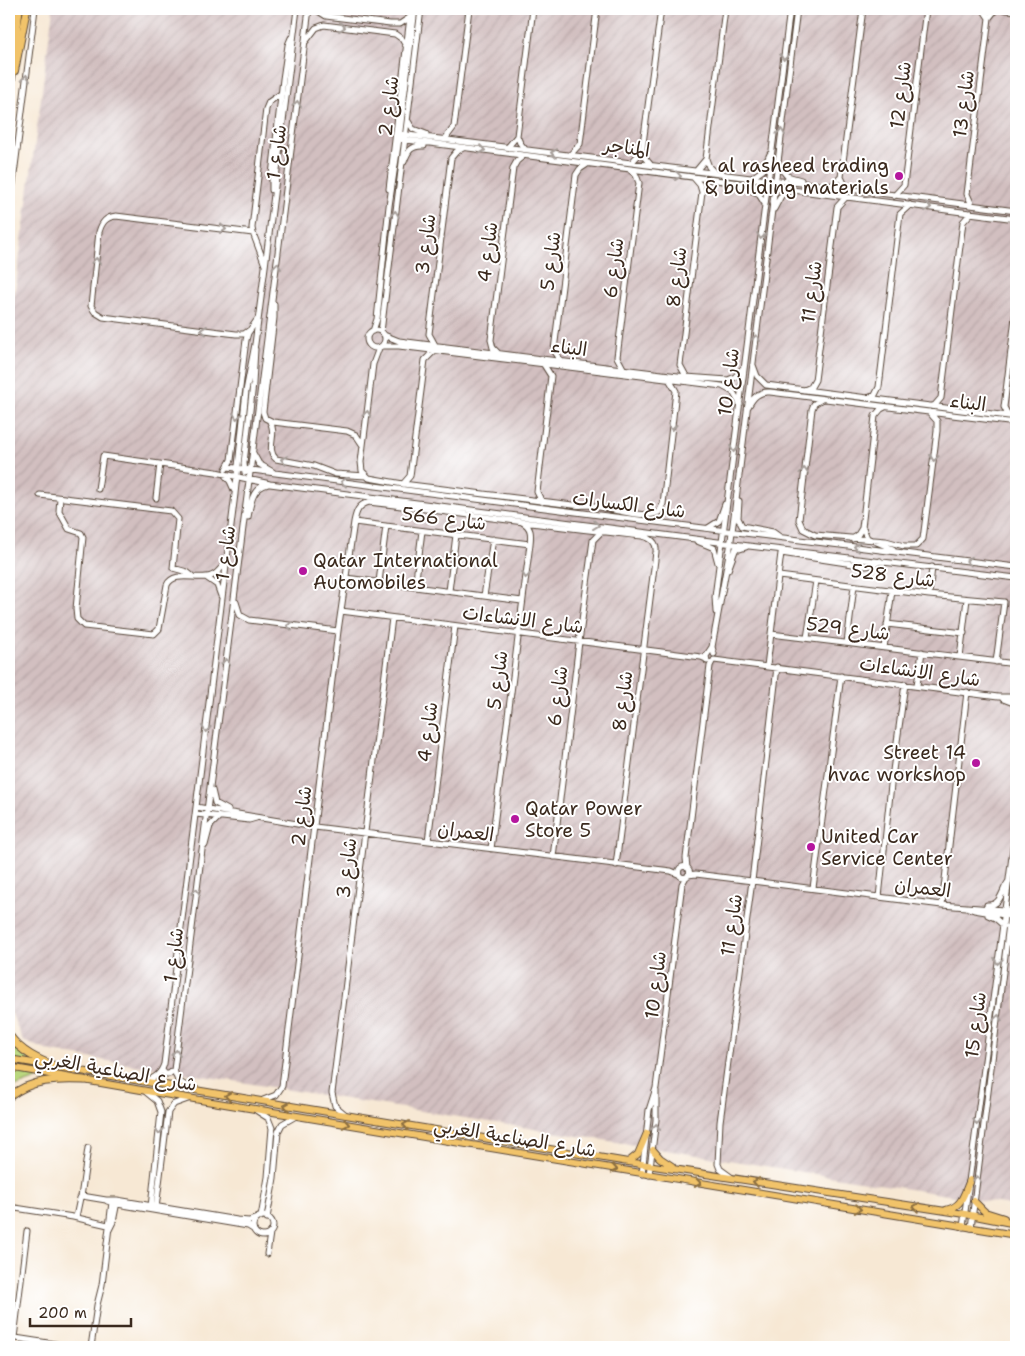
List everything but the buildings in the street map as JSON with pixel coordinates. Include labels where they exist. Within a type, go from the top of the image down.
[{"type":"highway","points":[[9,103],[19,9]]},
{"type":"highway","points":[[9,1035],[19,1047],[34,1058],[58,1067]]},
{"type":"highway","points":[[9,1098],[22,1088],[40,1082],[60,1079],[84,1080]]},
{"type":"main road","points":[[9,103],[27,9]]},
{"type":"main road","name":"شارع الصناعية الغربي","points":[[9,1059],[628,1162],[1016,1223]]},
{"type":"main road","name":"شارع الصناعية الغربي","points":[[9,1067],[143,1091],[298,1115],[1016,1235]]},
{"type":"main road","points":[[628,1162],[638,1154],[647,1134]]},
{"type":"main road","points":[[653,1150],[660,1158],[675,1168]]},
{"type":"main road","points":[[942,1211],[955,1208],[958,1205],[970,1180]]},
{"type":"main road","points":[[974,1201],[985,1212],[1016,1223]]},
{"type":"street","points":[[9,214],[35,9]]},
{"type":"street","name":"شارع 1","points":[[162,1070],[227,561],[248,373],[266,267],[297,9]]},
{"type":"street","name":"شارع 1","points":[[248,470],[253,453],[309,9]]},
{"type":"street","points":[[315,9],[326,16],[390,24],[400,24],[410,17]]},
{"type":"street","name":"شارع 2","points":[[389,206],[392,161],[411,9]]},
{"type":"street","name":"شارع 2","points":[[383,333],[415,9]]},
{"type":"street","name":"شارع 2","points":[[373,331],[377,319],[389,206],[407,119],[421,9]]},
{"type":"street","points":[[443,139],[451,134],[454,127],[469,9]]},
{"type":"street","points":[[525,149],[517,136],[533,9]]},
{"type":"street","points":[[588,157],[580,144],[597,9]]},
{"type":"street","points":[[650,164],[642,151],[661,9]]},
{"type":"street","points":[[716,173],[709,167],[706,159],[725,9]]},
{"type":"street","name":"شارع 10","points":[[717,617],[715,597],[790,9]]},
{"type":"street","points":[[847,189],[841,177],[863,9]]},
{"type":"street","name":"شارع 12","points":[[904,185],[926,9]]},
{"type":"street","points":[[983,9],[989,18],[996,9]]},
{"type":"street","points":[[1001,9],[1016,11]]},
{"type":"street","name":"شارع 10","points":[[647,1164],[653,1150],[656,1120],[656,1088],[710,659],[732,531],[797,10]]},
{"type":"street","name":"شارع 13","points":[[967,194],[989,18]]},
{"type":"street","points":[[304,46],[312,31],[324,25],[395,34],[407,46]]},
{"type":"street","points":[[273,205],[272,175],[282,93],[288,45],[294,33]]},
{"type":"street","points":[[266,267],[253,233],[266,109],[269,102],[282,93]]},
{"type":"street","name":"المناجر","points":[[407,119],[411,127],[416,131],[443,139]]},
{"type":"street","points":[[454,127],[457,135],[463,141]]},
{"type":"street","points":[[508,147],[517,136]]},
{"type":"street","name":"المناجر","points":[[402,137],[463,141],[1016,211]]},
{"type":"street","name":"المناجر","points":[[402,137],[439,145],[586,165],[911,204],[1016,219]]},
{"type":"street","points":[[570,155],[580,144]]},
{"type":"street","points":[[439,145],[451,158],[463,148]]},
{"type":"street","name":"شارع 2","points":[[400,172],[407,153],[411,148],[439,145]]},
{"type":"street","name":"شارع 10","points":[[751,178],[763,170],[772,150]]},
{"type":"street","points":[[632,162],[642,151]]},
{"type":"street","points":[[504,153],[510,160],[513,168]]},
{"type":"street","points":[[513,168],[523,156]]},
{"type":"street","name":"شارع 3","points":[[429,334],[451,158]]},
{"type":"street","points":[[696,171],[706,159]]},
{"type":"street","points":[[568,162],[576,175]]},
{"type":"street","name":"المناجر","points":[[778,164],[787,176],[811,184]]},
{"type":"street","points":[[576,175],[586,165]]},
{"type":"street","name":"شارع 4","points":[[482,352],[491,340],[513,168]]},
{"type":"street","points":[[630,170],[636,175],[639,182],[651,172]]},
{"type":"street","name":"شارع 5","points":[[554,350],[576,175]]},
{"type":"street","points":[[830,187],[841,177]]},
{"type":"street","points":[[694,178],[700,185],[702,192],[713,181]]},
{"type":"street","name":"شارع 6","points":[[617,357],[639,182]]},
{"type":"street","name":"المناجر","points":[[734,183],[758,193],[765,205]]},
{"type":"street","points":[[894,196],[904,185],[911,198]]},
{"type":"street","name":"شارع 10","points":[[772,217],[779,199],[791,189]]},
{"type":"street","name":"شارع 8","points":[[680,365],[702,192]]},
{"type":"street","points":[[956,203],[967,194],[972,205]]},
{"type":"street","name":"شارع 11","points":[[815,380],[837,208],[832,195]]},
{"type":"street","points":[[837,208],[846,197]]},
{"type":"street","points":[[888,202],[896,206],[900,214],[879,387],[880,394],[888,400]]},
{"type":"street","points":[[900,214],[911,204]]},
{"type":"street","points":[[815,380],[823,396],[814,404],[812,409],[799,520],[803,529],[815,536],[886,541],[904,546],[916,546],[923,539],[937,431],[937,420],[929,409],[941,398],[963,222],[957,210]]},
{"type":"street","points":[[963,222],[971,213]]},
{"type":"street","points":[[251,329],[244,334],[236,334],[103,316],[95,312],[91,306],[99,232],[103,222],[111,217],[116,216],[253,233]]},
{"type":"street","points":[[273,295],[274,318],[263,412],[267,419],[347,431],[356,435],[363,444]]},
{"type":"street","points":[[1014,417],[1007,413],[1004,407],[1016,310]]},
{"type":"street","name":"شارع 1","points":[[228,467],[231,460],[246,340],[258,319]]},
{"type":"street","points":[[366,476],[362,471],[360,462],[373,364],[385,340],[383,333],[373,331],[368,338],[369,344],[373,347],[380,347]]},
{"type":"street","name":"البناء","points":[[383,333],[399,341],[419,346],[671,378],[727,387],[734,392],[740,405]]},
{"type":"street","points":[[425,360],[419,346],[429,334]]},
{"type":"street","points":[[403,484],[410,476],[425,360],[434,348],[429,334]]},
{"type":"street","points":[[491,340],[493,348],[498,353]]},
{"type":"street","points":[[249,480],[248,470],[244,462],[255,358],[254,344]]},
{"type":"street","name":"البناء","points":[[380,347],[419,346]]},
{"type":"street","name":"البناء","points":[[434,348],[498,353],[545,362]]},
{"type":"street","points":[[542,502],[537,492],[551,376],[545,362],[554,350],[561,364],[551,376]]},
{"type":"street","points":[[608,367],[617,357],[623,368]]},
{"type":"street","name":"البناء","points":[[753,362],[757,376],[766,385],[804,390],[823,396]]},
{"type":"street","name":"البناء","points":[[561,364],[623,368],[671,378],[686,377],[728,380],[739,374],[745,365]]},
{"type":"street","points":[[671,378],[680,365],[686,377]]},
{"type":"street","name":"شارع الكسارات","points":[[267,419],[273,428],[271,451],[276,459],[314,466],[335,474],[366,476],[403,484],[542,502],[577,506],[590,505],[650,515],[659,512],[663,504],[676,391],[671,378]]},
{"type":"street","points":[[804,390],[811,387],[815,380]]},
{"type":"street","points":[[879,387],[875,395],[866,401],[875,416],[862,528],[864,534],[871,540],[900,552]]},
{"type":"street","name":"البناء","points":[[746,409],[756,396],[764,391],[866,401],[888,400],[929,409],[1016,423]]},
{"type":"street","points":[[941,398],[950,409]]},
{"type":"street","name":"البناء","points":[[866,401],[887,407],[950,409],[1014,417]]},
{"type":"street","points":[[875,416],[881,409],[887,407]]},
{"type":"street","points":[[994,415],[1004,407]]},
{"type":"street","points":[[253,453],[259,464],[277,474]]},
{"type":"street","points":[[98,489],[102,456],[236,476]]},
{"type":"street","points":[[156,498],[160,464]]},
{"type":"street","points":[[216,472],[228,467]]},
{"type":"street","name":"شارع الكسارات","points":[[228,467],[1016,567]]},
{"type":"street","points":[[224,474],[230,481],[235,494]]},
{"type":"street","name":"شارع الكسارات","points":[[236,476],[270,484],[826,556],[932,567],[1016,580]]},
{"type":"street","points":[[410,476],[418,486]]},
{"type":"street","name":"شارع 1","points":[[174,1070],[249,480]]},
{"type":"street","points":[[365,485],[388,481]]},
{"type":"street","points":[[244,529],[254,494],[259,488],[270,484]]},
{"type":"street","points":[[736,490],[739,497],[738,518],[741,524],[745,527],[773,532],[780,538]]},
{"type":"street","points":[[529,500],[537,492]]},
{"type":"street","points":[[40,495],[174,512],[178,522],[172,566],[175,570],[187,572],[192,576]]},
{"type":"street","points":[[705,528],[719,521],[728,495]]},
{"type":"street","points":[[364,496],[377,503]]},
{"type":"street","points":[[60,498],[59,511],[69,529],[81,533],[84,537],[76,609],[77,619],[84,626],[154,634],[159,629],[169,582],[173,578],[192,576]]},
{"type":"street","points":[[354,522],[360,507],[369,502],[377,503]]},
{"type":"street","name":"شارع الكسارات","points":[[377,503],[642,536],[654,542]]},
{"type":"street","points":[[577,506],[599,515]]},
{"type":"street","name":"شارع 5","points":[[491,849],[531,534],[529,528],[520,521]]},
{"type":"street","name":"شارع 2","points":[[260,1101],[276,1095],[282,1082],[338,631],[354,522]]},
{"type":"street","name":"شارع 566","points":[[354,522],[530,544]]},
{"type":"street","points":[[540,524],[570,522]]},
{"type":"street","points":[[379,582],[386,526]]},
{"type":"street","points":[[852,539],[857,536],[862,528]]},
{"type":"street","points":[[588,530],[593,540],[601,532]]},
{"type":"street","points":[[416,587],[422,531]]},
{"type":"street","points":[[449,591],[456,535]]},
{"type":"street","points":[[805,541],[815,536]]},
{"type":"street","points":[[689,537],[714,548],[719,568]]},
{"type":"street","points":[[484,596],[493,540]]},
{"type":"street","name":"شارع 6","points":[[553,857],[593,540]]},
{"type":"street","name":"شارع 8","points":[[616,865],[656,552],[654,542]]},
{"type":"street","points":[[725,577],[736,548],[740,549],[750,546]]},
{"type":"street","name":"شارع الكسارات","points":[[779,576],[781,553],[871,566],[881,561]]},
{"type":"street","points":[[826,556],[836,562]]},
{"type":"street","name":"شارع 1","points":[[192,576],[207,577],[218,572],[227,561]]},
{"type":"street","points":[[929,595],[932,567]]},
{"type":"street","points":[[767,666],[779,576]]},
{"type":"street","name":"شارع 528","points":[[779,576],[929,595],[1004,602],[996,662]]},
{"type":"street","name":"شارع 1","points":[[207,577],[216,585],[222,598]]},
{"type":"street","points":[[346,578],[522,600]]},
{"type":"street","points":[[807,638],[816,581]]},
{"type":"street","points":[[847,643],[854,586]]},
{"type":"street","points":[[884,648],[892,590]]},
{"type":"street","points":[[235,598],[238,611],[248,620],[338,631]]},
{"type":"street","points":[[960,657],[967,599]]},
{"type":"street","name":"شارع الانشاءات","points":[[341,611],[998,697],[1016,697]]},
{"type":"street","name":"شارع 3","points":[[348,1116],[335,1106],[332,1093],[392,618]]},
{"type":"street","points":[[887,624],[964,633]]},
{"type":"street","name":"شارع 4","points":[[428,841],[455,626]]},
{"type":"street","name":"شارع 529","points":[[772,634],[1016,664]]},
{"type":"street","points":[[917,685],[922,652]]},
{"type":"street","name":"شارع 11","points":[[734,1178],[718,1167],[722,1105],[752,881],[777,667]]},
{"type":"street","points":[[813,888],[841,676]]},
{"type":"street","points":[[879,897],[891,785],[905,684]]},
{"type":"street","points":[[942,905],[967,692]]},
{"type":"street","name":"شارع الانشاءات","points":[[998,697],[1016,704]]},
{"type":"street","points":[[211,780],[212,796],[216,804],[224,809],[243,814]]},
{"type":"street","name":"العمران","points":[[196,810],[243,814],[257,818],[428,841],[1011,913]]},
{"type":"street","name":"العمران","points":[[206,812],[219,817],[249,820],[257,818]]},
{"type":"street","points":[[200,862],[210,826],[219,817]]},
{"type":"street","name":"شارع 15","points":[[967,1227],[970,1180],[993,995],[1004,926],[1011,913],[1009,880],[1016,826]]},
{"type":"street","points":[[1004,926],[995,918],[978,913],[972,908],[978,905],[992,906],[996,903],[1000,899],[1004,887],[1009,880]]},
{"type":"street","name":"شارع 15","points":[[968,1215],[974,1201],[1016,882]]},
{"type":"street","points":[[1008,936],[1016,921]]},
{"type":"street","points":[[140,1082],[152,1078],[162,1070],[165,1074],[169,1074],[174,1070],[178,1081],[195,1091]]},
{"type":"street","name":"شارع 10","points":[[646,1174],[649,1110],[656,1088]]},
{"type":"street","points":[[143,1091],[157,1100],[161,1112],[153,1208]]},
{"type":"street","points":[[153,1208],[168,1112],[174,1104],[191,1099]]},
{"type":"street","points":[[252,1108],[265,1116],[272,1124],[268,1218],[272,1223],[267,1254]]},
{"type":"street","points":[[253,1228],[253,1223],[259,1217],[271,1178],[279,1128],[285,1121],[298,1115]]},
{"type":"street","points":[[76,1217],[88,1148]]},
{"type":"street","points":[[80,1197],[244,1221],[252,1221],[259,1217],[268,1218]]},
{"type":"street","points":[[91,1347],[109,1227],[113,1222],[113,1202]]},
{"type":"street","points":[[9,1207],[76,1217],[109,1227]]},
{"type":"street","points":[[153,1208],[248,1226],[253,1228],[268,1244]]},
{"type":"street","points":[[27,1231],[11,1338],[74,1347]]},
{"type":"street","points":[[259,1235],[265,1236],[271,1231]]},
{"type":"shaded area","points":[[53,9],[1016,9],[1016,1206],[52,1052],[23,1041],[9,1007],[9,336]]},
{"type":"green space","points":[[9,1044],[31,1061],[37,1079],[15,1087],[9,1093]]},
{"type":"place","name":"al rasheed trading & building materials","points":[[899,176]]},
{"type":"place","name":"Qatar International Automobiles","points":[[303,571]]},
{"type":"place","name":"Street 14 hvac workshop","points":[[976,763]]},
{"type":"place","name":"Qatar Power Store 5","points":[[515,819]]},
{"type":"place","name":"United Car Service Center","points":[[811,847]]}]
